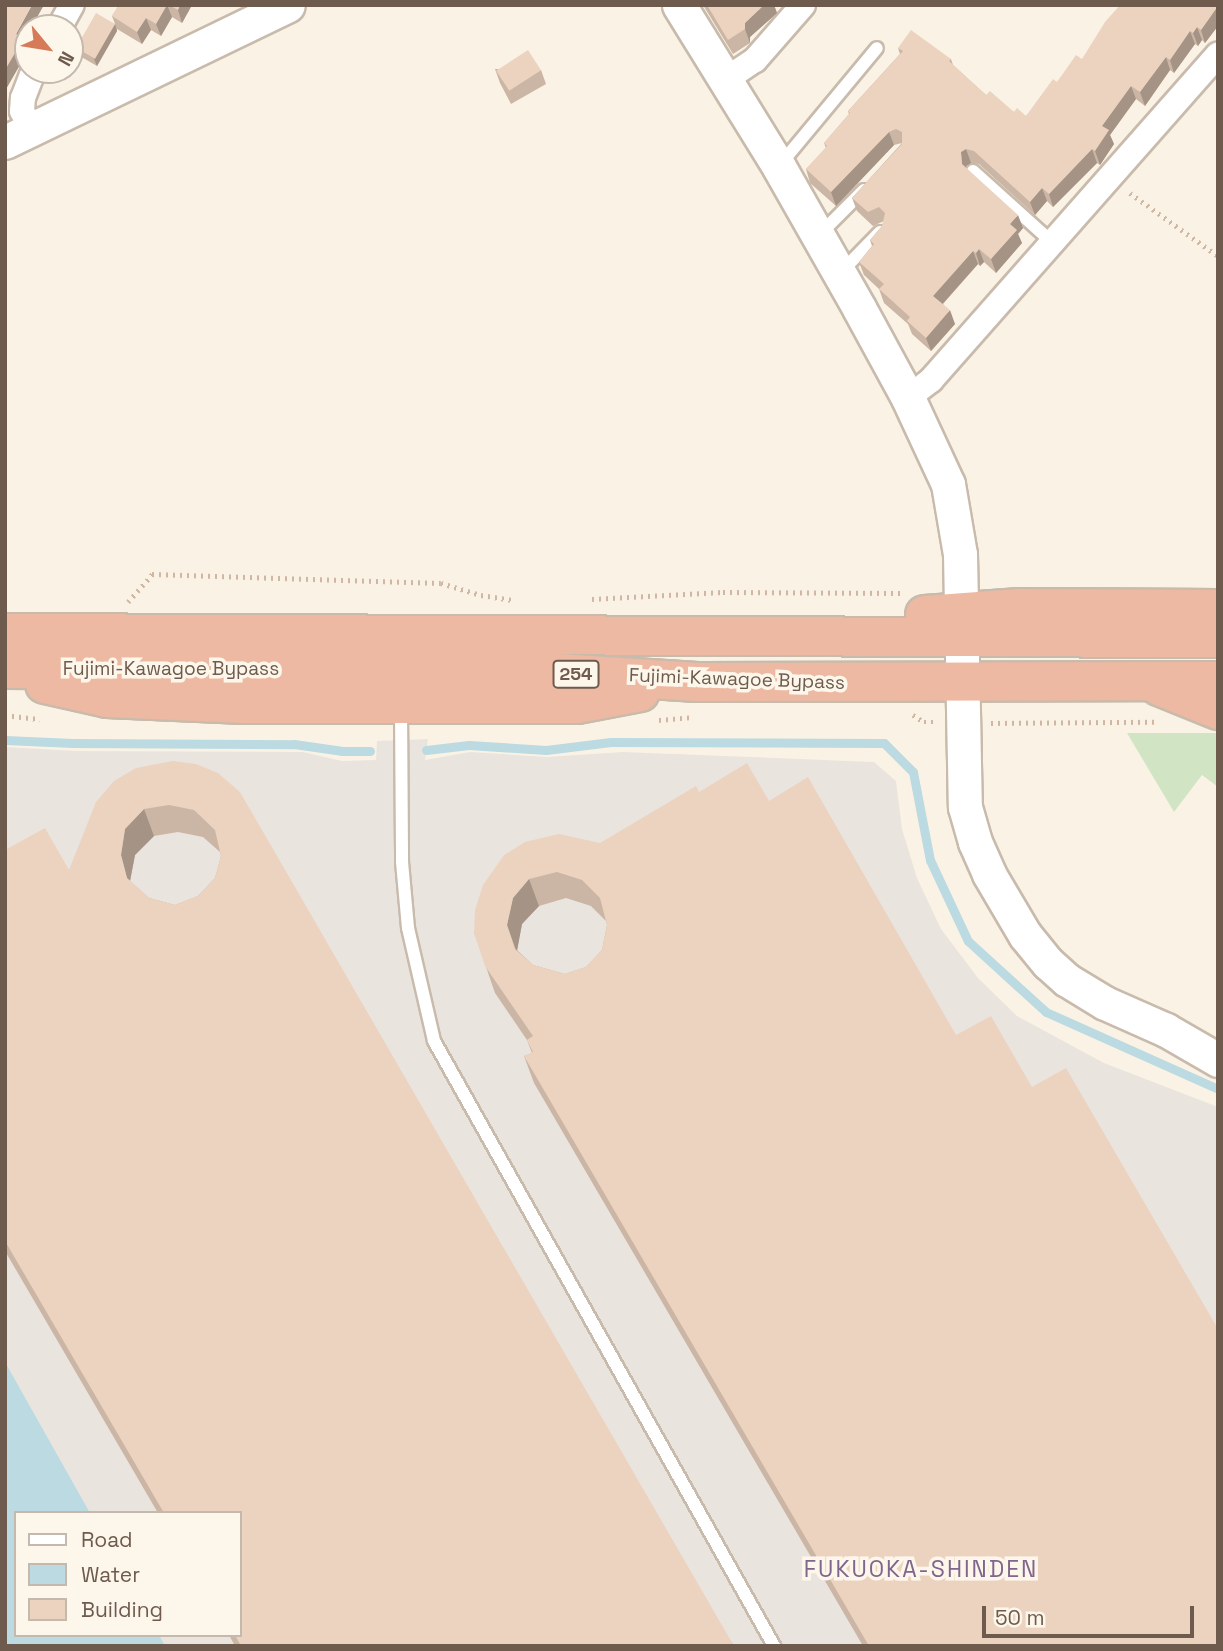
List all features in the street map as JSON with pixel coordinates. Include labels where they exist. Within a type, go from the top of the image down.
[{"type":"highway","name":"254","points":[[962,626],[1020,608],[1218,610]]},
{"type":"highway","name":"Fujimi-Kawagoe Bypass","points":[[5,632],[660,635],[717,617],[962,626]]},
{"type":"highway","name":"254","points":[[962,626],[1218,638]]},
{"type":"highway","name":"Fujimi-Kawagoe Bypass","points":[[5,669],[527,671],[700,699],[962,683],[1218,681]]},
{"type":"highway","points":[[5,676],[107,698],[401,705],[577,704],[700,699]]},
{"type":"highway","name":"254","points":[[1147,680],[1218,710]]},
{"type":"street","points":[[18,136],[126,81],[288,5]]},
{"type":"street","points":[[680,5],[779,167],[908,398],[948,484],[960,554],[965,807],[975,842],[989,874],[1019,926],[1048,963],[1067,980],[1105,1003],[1166,1030],[1218,1060]]},
{"type":"street","points":[[725,80],[755,60],[803,5]]},
{"type":"street","points":[[908,398],[931,380],[1218,55]]},
{"type":"street","points":[[18,136],[23,98],[28,84]]},
{"type":"lane","points":[[779,167],[800,145],[804,133],[877,48]]},
{"type":"lane","points":[[973,171],[1053,243]]},
{"type":"lane","points":[[817,236],[835,222],[872,181]]},
{"type":"lane","points":[[838,274],[853,263],[882,229]]},
{"type":"lane","points":[[401,705],[402,862],[408,928],[434,1041],[774,1646]]},
{"type":"path","points":[[1110,179],[1218,256]]},
{"type":"path","points":[[121,610],[152,574],[441,583],[481,595],[522,601]]},
{"type":"path","points":[[589,600],[723,592],[906,593]]},
{"type":"path","points":[[649,721],[700,699]]},
{"type":"path","points":[[905,711],[924,722]]},
{"type":"path","points":[[997,723],[1164,722]]},
{"type":"shaded area","points":[[428,739],[425,760],[470,752],[547,757],[623,752],[874,762],[896,781],[902,829],[917,878],[941,929],[978,978],[1017,1016],[1104,1063],[1218,1107],[1218,1646],[5,1646],[5,747],[76,751],[303,752],[342,761],[376,760],[377,741]]},
{"type":"green space","points":[[1127,733],[1218,733],[1218,787],[1202,775],[1174,812]]},
{"type":"water","points":[[5,1362],[89,1511],[14,1511],[14,1637],[160,1637],[165,1646],[5,1646]]},
{"type":"building","points":[[5,5],[32,5],[27,14],[14,14],[14,55],[5,70]]},
{"type":"building","points":[[119,5],[167,5],[156,24],[146,18],[137,32],[112,16]]},
{"type":"building","points":[[707,5],[764,5],[745,23],[745,29],[728,40]]},
{"type":"building","points":[[1120,5],[1218,6],[1201,30],[1197,27],[1193,33],[1190,31],[1170,60],[1166,57],[1140,92],[1131,86],[1102,126],[1109,130],[1095,151],[1092,149],[1049,194],[1042,188],[1030,202],[974,151],[966,149],[961,152],[962,164],[1018,215],[1010,224],[1017,230],[991,259],[979,249],[976,253],[973,251],[933,296],[950,310],[926,338],[907,321],[910,317],[879,289],[884,284],[859,262],[874,244],[870,240],[882,226],[885,213],[879,207],[868,212],[852,198],[902,144],[902,132],[896,129],[889,132],[831,192],[806,169],[827,146],[824,143],[850,113],[848,111],[903,51],[898,48],[911,30],[951,59],[949,61],[986,95],[990,91],[1014,112],[1017,108],[1026,116],[1053,79],[1057,82],[1076,55],[1082,59],[1105,22]]},
{"type":"building","points":[[96,13],[115,24],[95,59],[84,52],[84,34]]},
{"type":"building","points":[[528,50],[541,70],[509,91],[496,71]]},
{"type":"building","points":[[173,761],[196,764],[218,773],[240,792],[734,1646],[241,1646],[236,1637],[242,1637],[242,1511],[163,1511],[5,1241],[5,850],[45,828],[69,870],[96,802],[114,781],[136,768]],"holes":[[[169,805],[194,810],[215,830],[221,856],[215,878],[198,896],[175,905],[149,898],[127,878],[121,855],[125,829],[144,809]]]},
{"type":"building","points":[[747,763],[769,801],[808,777],[956,1035],[991,1016],[1032,1087],[1066,1068],[1218,1329],[1218,1646],[869,1646],[524,1056],[533,1052],[527,1040],[533,1036],[485,966],[474,932],[475,910],[483,885],[504,855],[525,842],[559,834],[600,843],[696,786],[699,792]],"holes":[[[557,872],[582,880],[600,898],[607,925],[602,950],[586,967],[565,974],[533,965],[515,949],[507,925],[513,898],[529,879]]]},
{"type":"waterway","points":[[5,740],[294,744],[342,751],[370,751]]},
{"type":"waterway","points":[[426,750],[469,745],[546,750],[611,742],[884,743],[913,772],[930,860],[968,941],[1046,1012],[1218,1089]]},
{"type":"district","name":"FUKUOKA-SHINDEN","points":[[921,1569]]}]
